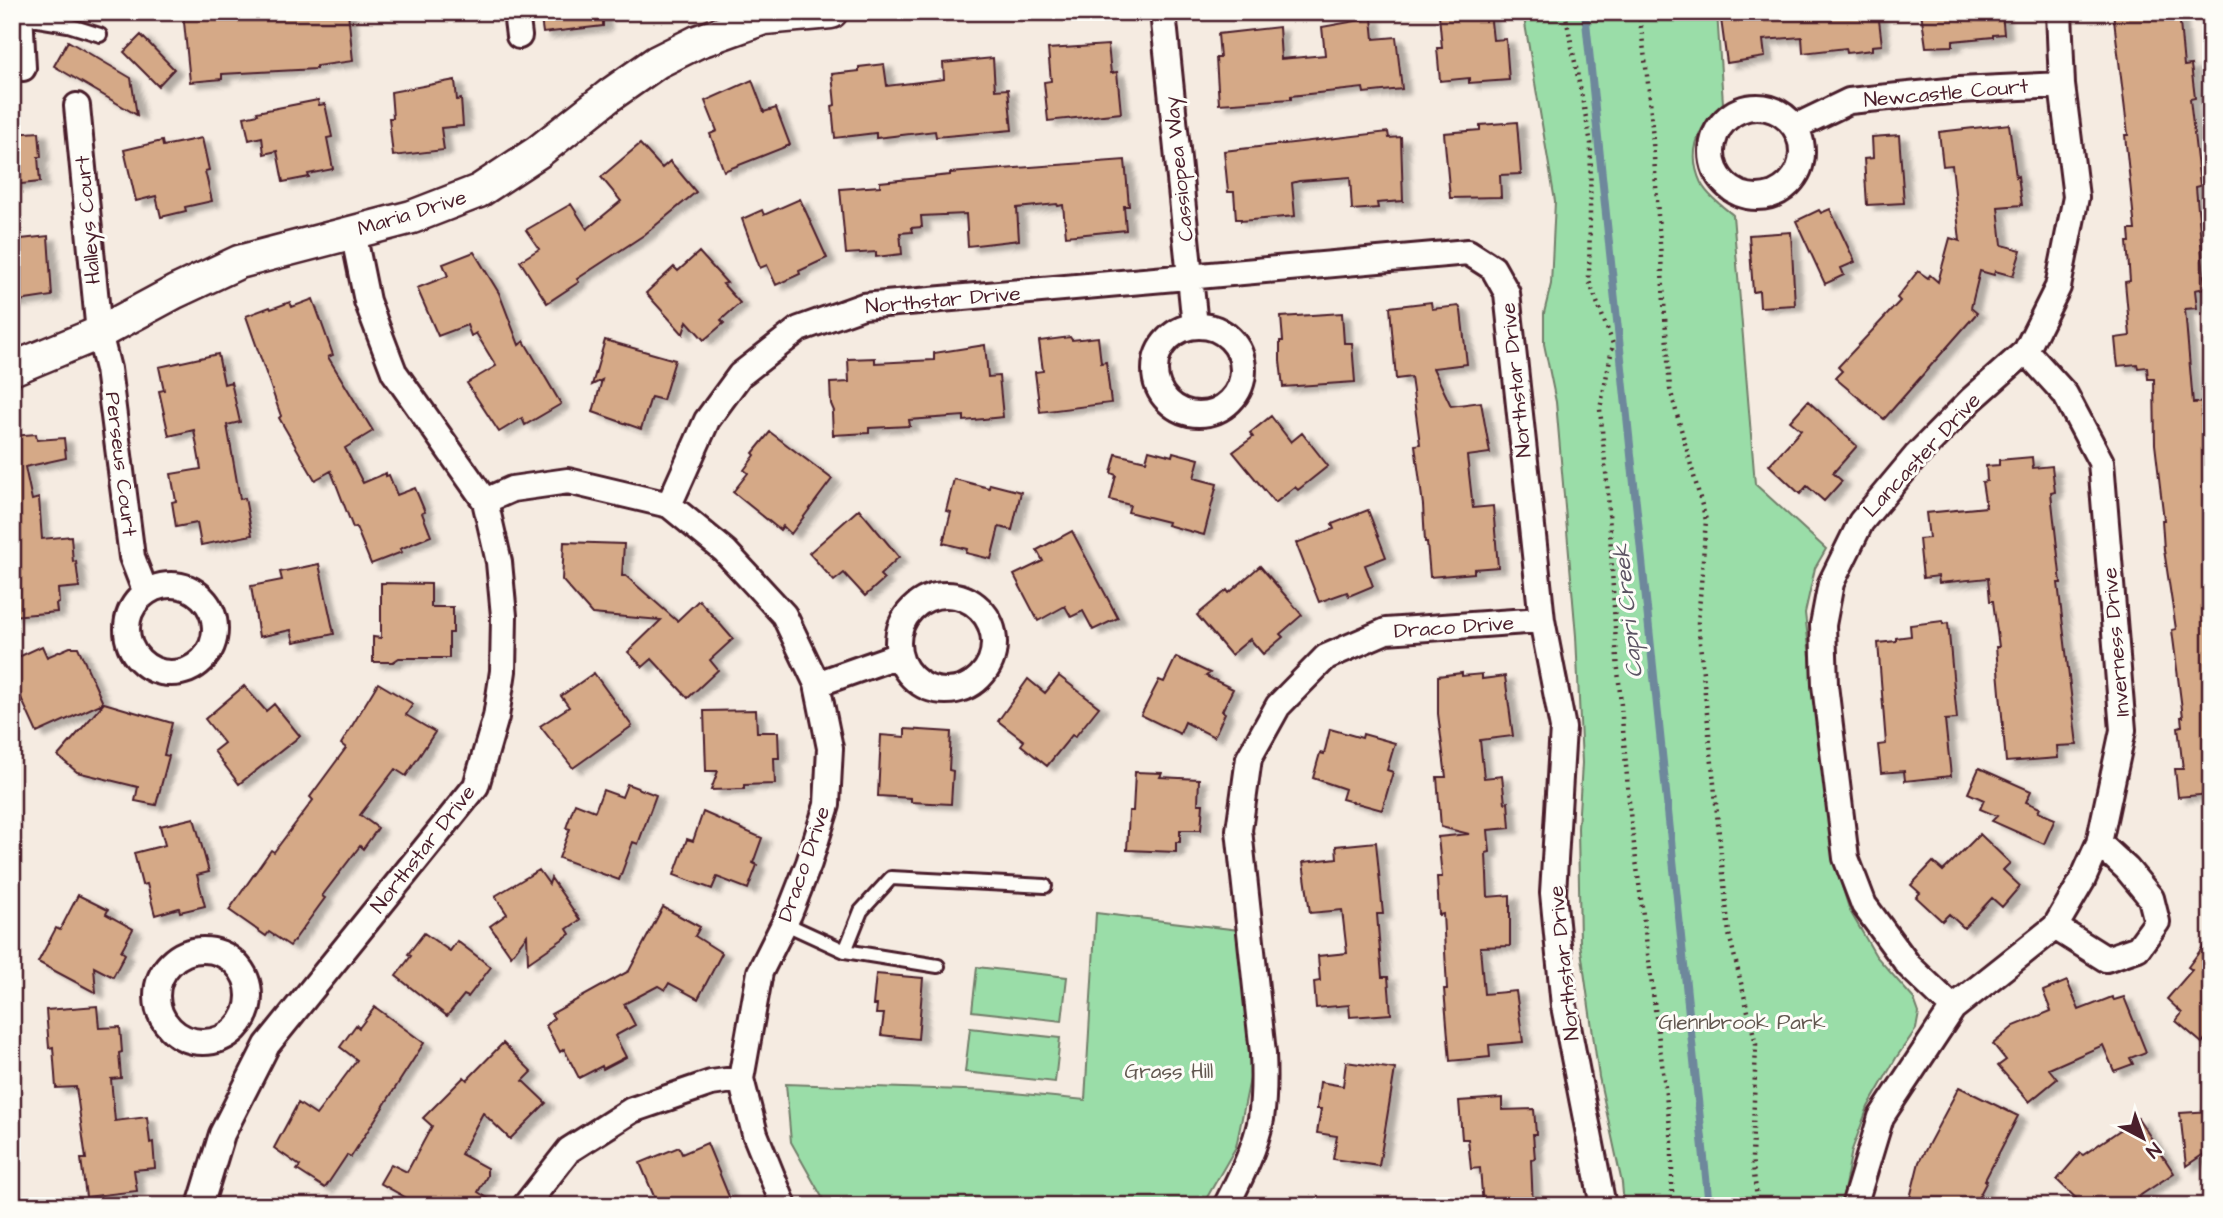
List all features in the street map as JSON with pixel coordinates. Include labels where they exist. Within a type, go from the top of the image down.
[{"type":"street","name":"Maria Drive","points":[[12,369],[99,333],[175,292],[239,262],[412,217],[479,191],[538,152],[657,62],[697,41],[764,15],[831,12]]},
{"type":"street","name":"Cassiopea Way","points":[[1163,12],[1195,326]]},
{"type":"street","name":"Lancaster Drive","points":[[1953,1008],[1909,966],[1864,905],[1846,859],[1825,685],[1823,625],[1832,583],[1861,522],[1916,456],[1972,399],[2026,351],[2058,287],[2076,197],[2062,85],[2059,12]]},
{"type":"street","points":[[20,15],[23,68]]},
{"type":"street","name":"Newcastle Court","points":[[1795,127],[1849,101],[1959,90],[2062,85]]},
{"type":"street","name":"Halleys Court","points":[[77,106],[99,333]]},
{"type":"street","name":"Northstar Drive","points":[[200,1206],[222,1134],[267,1045],[476,786],[496,717],[503,671],[505,616],[499,562],[485,501],[394,372],[367,301],[353,232]]},
{"type":"street","name":"Northstar Drive","points":[[668,505],[707,420],[740,375],[799,329],[863,306],[1468,253],[1493,268],[1507,293],[1542,620],[1563,728],[1553,893],[1564,1006],[1602,1206]]},
{"type":"street","name":"Perseus Court","points":[[99,333],[108,369],[132,557],[146,593]]},
{"type":"street","name":"Inverness Drive","points":[[1854,1206],[1881,1117],[1953,1008],[2055,927],[2082,881],[2099,843],[2123,730],[2101,462],[2065,394],[2026,351]]},
{"type":"street","name":"Draco Drive","points":[[485,501],[512,489],[568,481],[668,505],[726,551],[784,615],[817,684],[830,748],[827,805],[809,863],[761,972],[741,1079],[755,1135],[784,1206]]},
{"type":"street","name":"Draco Drive","points":[[1226,1206],[1251,1153],[1261,1119],[1264,1085],[1263,1053],[1239,830],[1249,758],[1278,706],[1326,657],[1386,631],[1542,620]]},
{"type":"street","points":[[817,684],[899,655]]},
{"type":"street","points":[[2055,927],[2106,959],[2138,948],[2157,922],[2151,898],[2127,869],[2099,843]]},
{"type":"street","points":[[240,1025],[267,1045]]},
{"type":"street","points":[[525,1206],[569,1150],[632,1110],[711,1083],[741,1079]]},
{"type":"lane","points":[[20,15],[100,35]]},
{"type":"lane","points":[[845,951],[861,911],[891,877],[1045,886]]},
{"type":"lane","points":[[784,923],[845,951],[938,966]]},
{"type":"path","points":[[1564,12],[1591,143],[1589,281],[1613,344],[1600,409],[1608,493],[1616,646],[1630,813],[1672,1142],[1672,1206]]},
{"type":"path","points":[[1639,12],[1650,99],[1670,389],[1706,520],[1698,623],[1728,934],[1756,1044],[1752,1158],[1758,1206]]},
{"type":"green space","name":"Glennbrook Park","points":[[1523,12],[1717,12],[1723,103],[1707,120],[1697,139],[1695,160],[1704,188],[1733,215],[1755,484],[1826,549],[1815,568],[1805,613],[1833,858],[1850,911],[1876,956],[1914,999],[1919,1013],[1916,1029],[1868,1107],[1852,1150],[1841,1206],[1624,1206],[1622,1183],[1599,1077],[1580,943],[1578,828],[1582,763],[1576,636],[1556,402],[1544,344],[1544,313],[1551,284],[1555,201]]},
{"type":"green space","name":"Grass Hill","points":[[1096,913],[1239,930],[1251,1074],[1236,1147],[1202,1206],[827,1206],[791,1142],[786,1084],[993,1091],[1085,1100]]},
{"type":"green space","points":[[977,967],[1067,977],[1062,1021],[972,1011]]},
{"type":"green space","points":[[970,1028],[1060,1038],[1055,1082],[965,1072]]},
{"type":"building","points":[[183,12],[348,12],[353,61],[316,66],[316,69],[222,74],[222,79],[190,82]]},
{"type":"building","points":[[540,12],[603,12],[603,26],[543,33]]},
{"type":"building","points":[[1490,12],[1493,40],[1506,39],[1509,80],[1469,83],[1469,78],[1440,81],[1437,48],[1442,48],[1439,15]]},
{"type":"building","points":[[1720,12],[1878,12],[1882,45],[1872,46],[1872,50],[1847,53],[1846,48],[1803,53],[1802,37],[1763,40],[1765,57],[1727,63]]},
{"type":"building","points":[[1921,12],[2002,12],[2004,34],[1953,41],[1953,46],[1926,47]]},
{"type":"building","points":[[2113,12],[2179,12],[2184,66],[2191,65],[2195,98],[2190,99],[2200,186],[2196,187],[2205,288],[2195,290],[2197,308],[2185,309],[2193,403],[2211,402],[2211,794],[2178,797],[2175,769],[2183,769],[2178,727],[2182,726],[2183,717],[2172,630],[2176,629],[2164,550],[2164,520],[2155,444],[2154,379],[2148,379],[2147,367],[2138,368],[2137,364],[2118,366],[2117,359],[2115,338],[2130,336],[2125,282],[2130,281],[2127,242],[2130,242],[2129,230],[2135,230],[2125,135],[2128,135]]},
{"type":"building","points":[[1372,18],[1374,39],[1396,37],[1402,89],[1364,93],[1363,88],[1291,96],[1291,99],[1219,104],[1216,58],[1220,58],[1218,34],[1279,27],[1281,59],[1325,55],[1322,27]]},
{"type":"building","points":[[141,35],[174,69],[158,86],[124,52]]},
{"type":"building","points":[[68,41],[131,78],[137,115],[54,66]]},
{"type":"building","points":[[1108,45],[1111,73],[1117,72],[1121,113],[1048,121],[1044,82],[1051,81],[1048,49]]},
{"type":"building","points":[[993,58],[995,90],[1008,89],[1012,130],[936,137],[935,131],[876,138],[876,133],[835,138],[832,74],[859,71],[859,67],[884,64],[887,86],[944,79],[943,63]]},
{"type":"building","points":[[455,80],[457,100],[461,99],[463,126],[441,128],[444,150],[393,156],[389,118],[393,118],[391,92]]},
{"type":"building","points":[[752,80],[764,112],[776,108],[790,145],[724,171],[710,134],[717,131],[705,101]]},
{"type":"building","points":[[318,100],[319,105],[325,104],[332,137],[327,138],[333,169],[283,182],[277,151],[264,154],[262,137],[249,140],[244,117]]},
{"type":"building","points":[[1517,122],[1521,174],[1500,175],[1501,197],[1450,198],[1444,133],[1480,130],[1480,125]]},
{"type":"building","points":[[2009,124],[2022,205],[1998,207],[2002,245],[2021,250],[2013,276],[1995,271],[1994,275],[1980,271],[1971,308],[1977,313],[1884,419],[1835,378],[1842,371],[1838,367],[1900,301],[1897,298],[1918,271],[1928,278],[1930,275],[1938,282],[1950,238],[1960,241],[1952,165],[1943,166],[1939,132]]},
{"type":"building","points":[[39,132],[40,182],[12,185],[12,134]]},
{"type":"building","points":[[1388,132],[1389,138],[1401,137],[1403,201],[1377,203],[1378,208],[1352,210],[1350,177],[1299,181],[1292,183],[1295,216],[1241,221],[1236,219],[1234,192],[1228,192],[1224,151]]},
{"type":"building","points":[[1899,135],[1904,203],[1867,205],[1864,159],[1873,158],[1872,137]]},
{"type":"building","points":[[202,138],[209,170],[205,171],[212,201],[185,207],[186,211],[161,217],[156,196],[136,201],[124,150],[162,141],[163,146]]},
{"type":"building","points":[[640,144],[662,168],[670,161],[696,192],[644,235],[577,279],[579,282],[547,303],[520,261],[539,249],[526,230],[571,204],[587,229],[621,201],[601,177]]},
{"type":"building","points":[[1125,160],[1129,206],[1124,206],[1126,230],[1066,236],[1063,205],[1057,204],[1017,208],[1019,240],[968,246],[966,214],[921,216],[922,227],[911,228],[912,232],[900,233],[902,254],[876,257],[876,252],[846,254],[840,189],[880,186],[880,182],[950,173]]},
{"type":"building","points":[[800,199],[827,258],[776,285],[767,265],[760,268],[742,219],[762,210],[764,215]]},
{"type":"building","points":[[1830,209],[1855,262],[1841,268],[1844,275],[1825,284],[1796,221],[1819,210],[1821,213]]},
{"type":"building","points":[[1791,232],[1795,305],[1760,307],[1759,291],[1753,292],[1749,235]]},
{"type":"building","points":[[48,236],[52,296],[12,302],[12,240]]},
{"type":"building","points":[[474,252],[499,293],[519,345],[524,341],[561,404],[525,425],[522,418],[499,432],[467,383],[496,366],[476,333],[471,336],[467,325],[438,336],[417,288],[448,276],[443,264]]},
{"type":"building","points":[[699,252],[727,283],[723,284],[740,303],[721,320],[724,323],[704,340],[687,321],[683,334],[646,293],[674,267],[678,271]]},
{"type":"building","points":[[313,299],[333,355],[328,357],[373,431],[345,448],[363,483],[386,473],[397,495],[415,488],[431,536],[400,549],[402,552],[371,564],[356,527],[353,528],[331,471],[315,480],[279,418],[281,416],[246,316],[270,307],[271,309],[290,302],[292,307]]},
{"type":"building","points":[[1431,302],[1432,309],[1459,306],[1461,311],[1467,364],[1433,368],[1451,406],[1481,402],[1490,453],[1467,456],[1473,508],[1493,506],[1498,567],[1474,569],[1474,573],[1430,577],[1415,445],[1420,444],[1411,377],[1396,379],[1390,307]]},
{"type":"building","points":[[1342,313],[1344,343],[1352,343],[1355,382],[1283,387],[1280,361],[1280,341],[1283,341],[1281,317]]},
{"type":"building","points":[[1070,337],[1072,340],[1098,337],[1101,363],[1106,362],[1111,403],[1040,412],[1035,372],[1043,371],[1039,341]]},
{"type":"building","points":[[605,340],[675,360],[663,400],[651,397],[641,429],[593,412],[602,380],[592,385]]},
{"type":"building","points":[[985,345],[988,377],[999,376],[1003,417],[964,421],[964,416],[909,420],[910,426],[869,428],[869,433],[833,435],[834,411],[830,383],[849,382],[848,359],[875,358],[875,363],[934,360],[934,353]]},
{"type":"building","points":[[218,354],[224,384],[231,382],[240,422],[227,425],[240,499],[245,498],[252,535],[201,545],[197,523],[176,527],[172,502],[176,501],[171,474],[201,469],[194,430],[169,436],[159,391],[164,390],[159,367]]},
{"type":"building","points":[[1808,401],[1857,446],[1833,473],[1842,481],[1824,501],[1807,486],[1800,494],[1769,465],[1801,430],[1790,421]]},
{"type":"building","points":[[1271,416],[1291,442],[1302,433],[1328,466],[1298,490],[1295,487],[1275,503],[1233,452],[1253,437],[1250,433]]},
{"type":"building","points":[[770,432],[832,479],[791,534],[783,526],[780,530],[733,492],[748,473],[744,470],[755,455],[753,453]]},
{"type":"building","points":[[36,434],[37,440],[64,438],[66,458],[25,467],[32,500],[39,498],[42,539],[71,536],[79,587],[58,589],[57,612],[12,616],[12,436]]},
{"type":"building","points":[[1149,450],[1172,456],[1173,452],[1199,459],[1194,478],[1217,484],[1204,535],[1128,512],[1130,505],[1110,500],[1116,475],[1111,473],[1116,454],[1146,461]]},
{"type":"building","points":[[2032,457],[2033,468],[2052,466],[2055,492],[2051,493],[2061,583],[2058,583],[2077,745],[2057,746],[2058,758],[2006,762],[1996,647],[1999,647],[1988,578],[1939,583],[1938,576],[1923,578],[1919,539],[1929,538],[1926,513],[1986,507],[1982,482],[1987,481],[1986,466],[1999,465],[1999,460]]},
{"type":"building","points":[[954,479],[989,488],[990,484],[1021,492],[1012,530],[999,527],[991,559],[966,553],[967,549],[943,543],[951,512],[946,511]]},
{"type":"building","points":[[859,509],[899,557],[880,575],[884,579],[865,596],[844,573],[834,581],[809,553]]},
{"type":"building","points":[[1368,510],[1386,557],[1365,565],[1373,586],[1349,596],[1347,592],[1319,602],[1296,543],[1334,529],[1332,524]]},
{"type":"building","points":[[1072,531],[1118,618],[1093,630],[1083,611],[1071,617],[1065,606],[1038,621],[1014,575],[1043,561],[1037,550]]},
{"type":"building","points":[[564,542],[624,544],[622,576],[626,576],[677,621],[699,600],[733,639],[710,660],[718,670],[688,698],[652,659],[643,667],[628,652],[661,620],[592,614],[562,580]]},
{"type":"building","points":[[319,564],[334,634],[294,642],[291,630],[259,637],[251,586],[282,580],[280,572]]},
{"type":"building","points":[[1260,566],[1302,615],[1280,634],[1283,637],[1263,654],[1250,639],[1231,655],[1197,615],[1227,590],[1229,593]]},
{"type":"building","points":[[381,583],[431,584],[431,607],[453,607],[449,658],[399,658],[393,662],[373,662],[373,637],[381,638]]},
{"type":"building","points":[[1942,621],[1943,624],[1948,623],[1957,719],[1945,720],[1951,776],[1905,781],[1904,771],[1881,773],[1878,745],[1886,744],[1878,643],[1911,636],[1910,625]]},
{"type":"building","points":[[42,646],[47,657],[70,647],[78,647],[103,703],[37,733],[12,678],[12,660]]},
{"type":"building","points":[[1176,657],[1210,673],[1206,676],[1233,689],[1222,711],[1225,713],[1214,737],[1185,722],[1180,734],[1141,715],[1159,680],[1164,682]]},
{"type":"building","points":[[594,673],[632,726],[573,768],[540,726],[569,707],[561,696]]},
{"type":"building","points":[[1462,673],[1462,676],[1482,674],[1482,679],[1505,676],[1513,736],[1480,740],[1484,778],[1502,776],[1505,803],[1508,802],[1510,828],[1488,830],[1490,852],[1486,853],[1488,897],[1510,895],[1510,946],[1480,947],[1484,994],[1516,991],[1523,1042],[1489,1045],[1490,1057],[1450,1061],[1444,989],[1447,989],[1443,914],[1439,915],[1437,877],[1442,877],[1438,837],[1469,834],[1441,827],[1437,777],[1446,777],[1438,714],[1438,676]]},
{"type":"building","points":[[1059,676],[1099,707],[1047,766],[1021,745],[1024,741],[998,721],[1028,679],[1045,693]]},
{"type":"building","points":[[378,683],[413,704],[406,715],[435,732],[406,776],[395,769],[360,815],[378,828],[363,849],[360,846],[322,896],[325,898],[290,946],[269,932],[266,936],[229,910],[271,850],[274,852],[313,800],[310,797],[346,748],[341,744]]},
{"type":"building","points":[[244,686],[266,711],[274,704],[300,736],[239,784],[214,751],[224,743],[205,719]]},
{"type":"building","points":[[104,703],[172,723],[164,755],[169,756],[156,805],[135,801],[138,787],[77,772],[58,756]]},
{"type":"building","points":[[756,710],[757,732],[778,732],[779,758],[774,758],[775,784],[711,790],[718,771],[706,771],[704,711]]},
{"type":"building","points":[[905,729],[951,732],[951,804],[911,802],[911,798],[878,796],[881,735],[905,737]]},
{"type":"building","points":[[1330,729],[1395,743],[1387,770],[1393,772],[1382,810],[1342,799],[1345,789],[1313,778],[1320,753],[1324,754]]},
{"type":"building","points":[[1979,768],[2031,791],[2026,802],[2040,808],[2038,812],[2055,819],[2044,844],[1992,821],[1997,816],[1980,809],[1984,800],[1968,793]]},
{"type":"building","points":[[1135,772],[1162,773],[1160,777],[1199,779],[1198,804],[1203,804],[1201,830],[1180,830],[1180,842],[1176,842],[1176,852],[1127,850]]},
{"type":"building","points":[[627,784],[656,795],[638,844],[633,842],[619,880],[559,858],[570,829],[566,828],[575,803],[595,811],[603,790],[622,797]]},
{"type":"building","points":[[703,812],[762,838],[753,863],[757,865],[748,889],[717,877],[712,889],[674,875],[687,839],[693,841]]},
{"type":"building","points":[[194,818],[209,872],[197,875],[205,906],[180,912],[179,908],[155,915],[147,884],[142,885],[134,853],[165,845],[160,826]]},
{"type":"building","points":[[1980,834],[2010,863],[2003,870],[2020,886],[2002,907],[1992,898],[1964,928],[1949,914],[1942,921],[1916,897],[1920,893],[1911,885],[1933,862],[1943,871]]},
{"type":"building","points":[[1376,842],[1383,914],[1377,914],[1382,977],[1388,977],[1391,1014],[1350,1017],[1349,1005],[1316,1008],[1314,982],[1320,981],[1318,956],[1347,953],[1342,910],[1310,913],[1303,862],[1337,858],[1336,846]]},
{"type":"building","points":[[539,870],[549,884],[551,878],[580,920],[567,929],[570,934],[528,963],[527,935],[511,956],[490,926],[507,914],[495,896]]},
{"type":"building","points":[[78,895],[108,910],[106,914],[133,929],[121,951],[125,954],[113,977],[94,967],[96,993],[38,962],[56,928],[60,930]]},
{"type":"building","points":[[663,907],[700,927],[695,936],[722,953],[698,999],[669,983],[665,990],[658,986],[624,1004],[635,1025],[615,1036],[626,1057],[579,1078],[564,1049],[560,1052],[546,1026],[554,1018],[551,1014],[629,971]]},
{"type":"building","points":[[424,933],[450,951],[457,941],[491,967],[468,997],[464,995],[447,1016],[396,976]]},
{"type":"building","points":[[2211,936],[2211,1031],[2202,1043],[2176,1021],[2182,1013],[2167,999],[2192,970],[2188,967]]},
{"type":"building","points":[[876,974],[923,978],[918,1039],[881,1035],[884,1014],[876,1014],[877,1005],[873,1005]]},
{"type":"building","points":[[2067,981],[2079,1010],[2112,997],[2114,1000],[2124,997],[2146,1052],[2130,1058],[2133,1064],[2114,1071],[2103,1045],[2049,1069],[2057,1079],[2029,1102],[1998,1066],[2006,1060],[1993,1044],[2014,1026],[2051,1011],[2043,991]]},
{"type":"building","points":[[97,1006],[99,1028],[120,1027],[121,1078],[111,1079],[115,1121],[147,1117],[155,1168],[134,1170],[137,1191],[86,1197],[81,1159],[86,1159],[76,1087],[56,1088],[53,1047],[49,1048],[46,1010]]},
{"type":"building","points":[[375,1007],[424,1043],[351,1157],[347,1155],[325,1188],[297,1170],[300,1166],[274,1148],[298,1103],[316,1115],[357,1060],[340,1047],[356,1025],[359,1028]]},
{"type":"building","points":[[503,1043],[532,1072],[523,1081],[546,1103],[510,1139],[483,1113],[461,1154],[487,1168],[487,1176],[478,1192],[500,1206],[421,1206],[380,1183],[391,1164],[407,1172],[432,1126],[423,1118],[464,1077],[467,1080]]},
{"type":"building","points":[[1346,1062],[1395,1069],[1379,1166],[1333,1159],[1337,1136],[1317,1133],[1321,1109],[1317,1109],[1320,1082],[1343,1086]]},
{"type":"building","points":[[1959,1087],[2018,1116],[1974,1206],[1908,1206],[1919,1162]]},
{"type":"building","points":[[1502,1098],[1502,1110],[1534,1109],[1535,1159],[1531,1160],[1533,1206],[1483,1206],[1480,1168],[1471,1169],[1468,1139],[1462,1139],[1459,1101]]},
{"type":"building","points":[[2211,1111],[2211,1149],[2186,1166],[2180,1113]]},
{"type":"building","points":[[2138,1118],[2174,1173],[2141,1195],[2132,1206],[2084,1206],[2057,1180],[2080,1153],[2083,1155]]},
{"type":"building","points":[[707,1143],[730,1199],[713,1206],[658,1206],[640,1163],[679,1147],[682,1154]]},
{"type":"waterway","name":"Capri Creek","points":[[1585,12],[1709,1206]]}]
